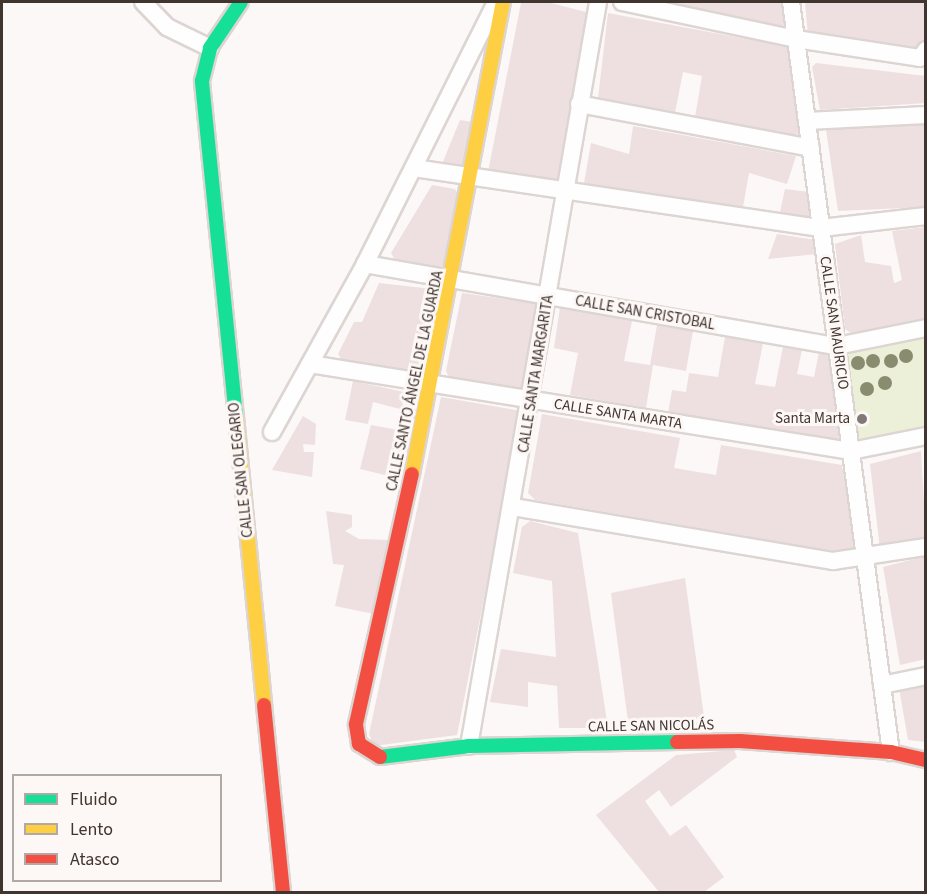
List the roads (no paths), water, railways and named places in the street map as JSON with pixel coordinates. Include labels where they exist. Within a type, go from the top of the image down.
[{"type":"street","points":[[143,2],[167,27],[210,48],[241,2]]},
{"type":"street","points":[[272,432],[365,264],[496,2]]},
{"type":"street","name":"CALLE SANTO ÁNGEL DE LA GUARDA","points":[[377,757],[359,744],[356,724],[433,383],[474,176],[503,2]]},
{"type":"street","name":"CALLE SANTA MARGARITA","points":[[469,746],[533,400],[579,104],[598,2]]},
{"type":"street","points":[[622,2],[796,39],[923,54]]},
{"type":"street","name":"CALLE SAN MAURICIO","points":[[791,2],[891,752]]},
{"type":"street","name":"CALLE SAN OLEGARIO","points":[[210,48],[202,81],[283,892]]},
{"type":"street","points":[[466,64],[492,71]]},
{"type":"street","points":[[579,104],[811,148]]},
{"type":"street","points":[[807,121],[926,115]]},
{"type":"street","points":[[414,168],[821,228],[926,216]]},
{"type":"street","name":"CALLE SAN CRISTOBAL","points":[[365,264],[837,346],[926,328]]},
{"type":"street","name":"CALLE SANTA MARTA","points":[[310,364],[851,451],[926,436]]},
{"type":"street","points":[[513,507],[833,561],[866,560],[926,547]]},
{"type":"street","points":[[882,685],[926,676]]},
{"type":"street","name":"CALLE SAN NICOLÁS","points":[[377,757],[469,746],[740,741],[891,752],[926,760]]},
{"type":"place","name":"Santa Marta","points":[[862,419]]}]
